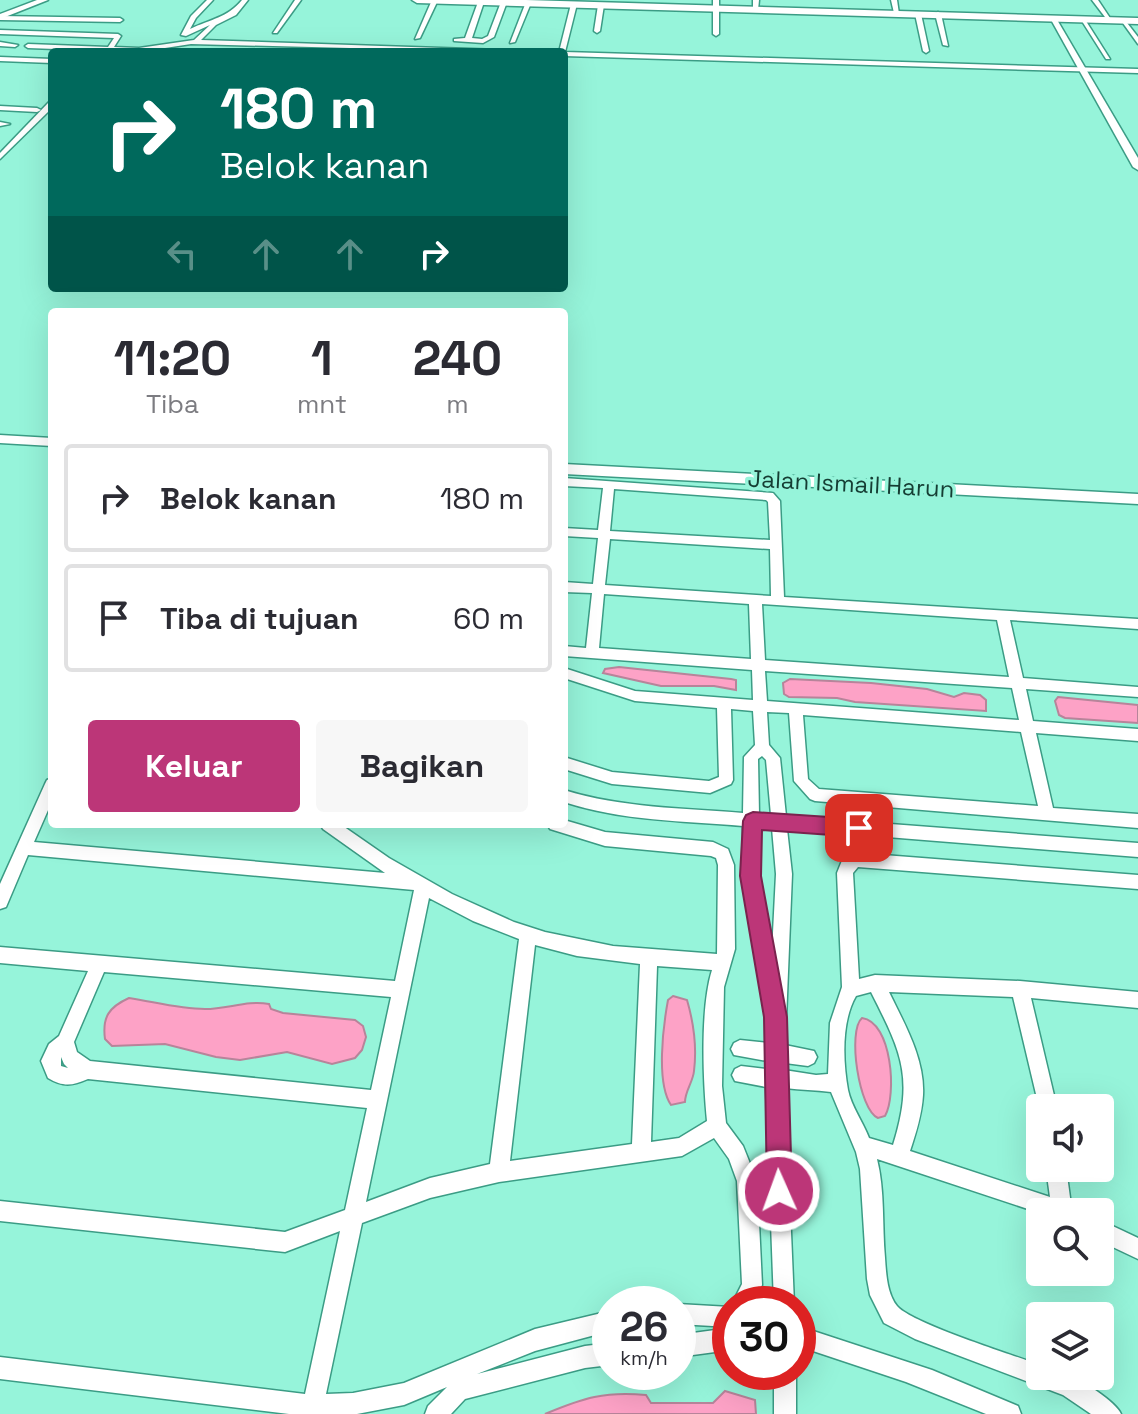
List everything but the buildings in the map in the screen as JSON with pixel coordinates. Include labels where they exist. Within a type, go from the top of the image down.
[{"type":"highway","points":[[417,0],[601,5],[756,4],[918,14],[1138,21]]},
{"type":"street","points":[[0,17],[44,0]]},
{"type":"street","points":[[179,43],[191,20],[210,0]]},
{"type":"street","points":[[186,33],[227,14],[243,0]]},
{"type":"street","points":[[196,42],[214,24],[234,14],[243,0]]},
{"type":"street","points":[[275,32],[298,0]]},
{"type":"street","points":[[417,38],[435,0]]},
{"type":"street","points":[[894,0],[897,13]]},
{"type":"street","points":[[1095,0],[1138,42]]},
{"type":"street","points":[[468,40],[487,1]]},
{"type":"street","points":[[456,40],[483,41],[491,37],[504,2]]},
{"type":"street","points":[[512,42],[528,3]]},
{"type":"street","points":[[564,48],[574,4]]},
{"type":"street","points":[[716,4],[716,34]]},
{"type":"street","points":[[597,31],[601,5]]},
{"type":"street","points":[[918,14],[926,51]]},
{"type":"street","points":[[938,14],[946,45]]},
{"type":"street","points":[[0,17],[120,20]]},
{"type":"street","points":[[1052,18],[1138,167]]},
{"type":"street","points":[[1082,19],[1108,58]]},
{"type":"street","points":[[0,32],[118,36],[107,48]]},
{"type":"street","points":[[152,48],[196,42],[379,48]]},
{"type":"street","points":[[0,44],[15,45]]},
{"type":"street","points":[[28,46],[66,48]]},
{"type":"street","points":[[744,49],[746,60]]},
{"type":"street","points":[[568,53],[1138,71]]},
{"type":"street","points":[[0,59],[48,61]]},
{"type":"street","points":[[0,108],[37,110]]},
{"type":"street","points":[[0,157],[48,108]]},
{"type":"street","points":[[0,140],[15,141]]},
{"type":"street","points":[[0,439],[48,442]]},
{"type":"street","name":"Jalan Ismail Harun","points":[[568,469],[1138,499]]},
{"type":"street","points":[[568,482],[769,496],[774,501],[778,601]]},
{"type":"street","points":[[568,670],[587,653],[599,589],[609,485]]},
{"type":"street","points":[[568,532],[776,545]]},
{"type":"street","points":[[568,587],[1138,624]]},
{"type":"street","points":[[755,600],[762,747],[773,758],[784,874],[775,1053],[783,1286]]},
{"type":"street","points":[[1002,615],[1047,814]]},
{"type":"street","points":[[568,651],[1138,692]]},
{"type":"street","points":[[568,675],[635,696],[1138,735]]},
{"type":"street","points":[[568,764],[612,778],[710,787],[720,785],[726,780],[724,702]]},
{"type":"street","points":[[796,708],[801,781],[815,795],[1138,821]]},
{"type":"street","points":[[762,747],[751,757],[751,876],[776,1017]]},
{"type":"street","points":[[0,902],[48,793]]},
{"type":"street","points":[[568,797],[610,808],[1138,850]]},
{"type":"street","points":[[333,828],[363,852],[418,885],[528,935],[578,948],[723,963]]},
{"type":"street","points":[[568,828],[605,839],[713,849],[722,854],[726,865],[727,949],[715,987],[727,1048],[727,1073],[717,1126],[736,1153],[747,1181],[751,1286]]},
{"type":"street","points":[[24,848],[418,885]]},
{"type":"street","points":[[851,989],[845,873],[849,863],[858,860],[909,863],[1138,882]]},
{"type":"street","points":[[313,1406],[401,990],[418,885]]},
{"type":"street","points":[[499,1172],[528,935]]},
{"type":"street","points":[[0,955],[401,990]]},
{"type":"street","points":[[641,1153],[649,956]]},
{"type":"street","points":[[99,964],[65,1042],[70,1058],[87,1070],[378,1100]]},
{"type":"street","points":[[875,983],[912,1071],[915,1092],[899,1157]]},
{"type":"street","points":[[1026,1371],[915,1329],[896,1320],[886,1309],[879,1289],[870,1167],[823,1082],[822,1058],[844,998],[851,989],[875,983],[1020,989],[1138,1000]]},
{"type":"street","points":[[1020,989],[1045,1094]]},
{"type":"street","points":[[727,1048],[822,1058]]},
{"type":"street","points":[[727,1073],[823,1082]]},
{"type":"street","points":[[0,1211],[285,1242],[430,1188],[499,1172],[682,1147],[717,1126]]},
{"type":"street","points":[[860,1144],[1026,1199]]},
{"type":"street","points":[[1114,1237],[1138,1249]]},
{"type":"street","points":[[0,1368],[313,1406],[353,1404],[404,1394],[535,1340],[592,1326]]},
{"type":"street","points":[[816,1342],[895,1366],[979,1398],[1010,1414]]},
{"type":"street","points":[[436,1414],[459,1390],[592,1356]]},
{"type":"street","points":[[785,1390],[785,1414]]},
{"type":"street","points":[[1074,1390],[1110,1414]]},
{"type":"shaded area","points":[[619,667],[731,679],[736,680],[736,690],[714,686],[661,686],[603,673],[605,669]]},
{"type":"shaded area","points":[[790,679],[927,689],[954,697],[964,693],[980,695],[986,700],[986,711],[855,702],[837,698],[789,697],[784,694],[783,683]]},
{"type":"shaded area","points":[[1058,697],[1138,705],[1138,723],[1065,718],[1059,715],[1055,701]]},
{"type":"shaded area","points":[[673,996],[687,1000],[695,1053],[693,1075],[685,1102],[671,1105],[666,1095],[662,1054],[668,1000]]},
{"type":"shaded area","points":[[129,998],[195,1009],[269,1004],[271,1009],[283,1013],[355,1020],[363,1026],[366,1037],[362,1050],[355,1058],[332,1064],[287,1052],[240,1060],[165,1044],[112,1046],[105,1039],[106,1019],[116,1005]]},
{"type":"shaded area","points":[[862,1018],[872,1022],[880,1032],[889,1061],[889,1106],[885,1116],[878,1118],[865,1101],[857,1070],[856,1038]]},
{"type":"shaded area","points":[[725,1391],[755,1400],[756,1414],[545,1414],[606,1395],[646,1395],[651,1403],[713,1403]]},
{"type":"route","points":[[779,1191],[776,1017],[758,932],[751,876],[753,821],[859,828]]}]
